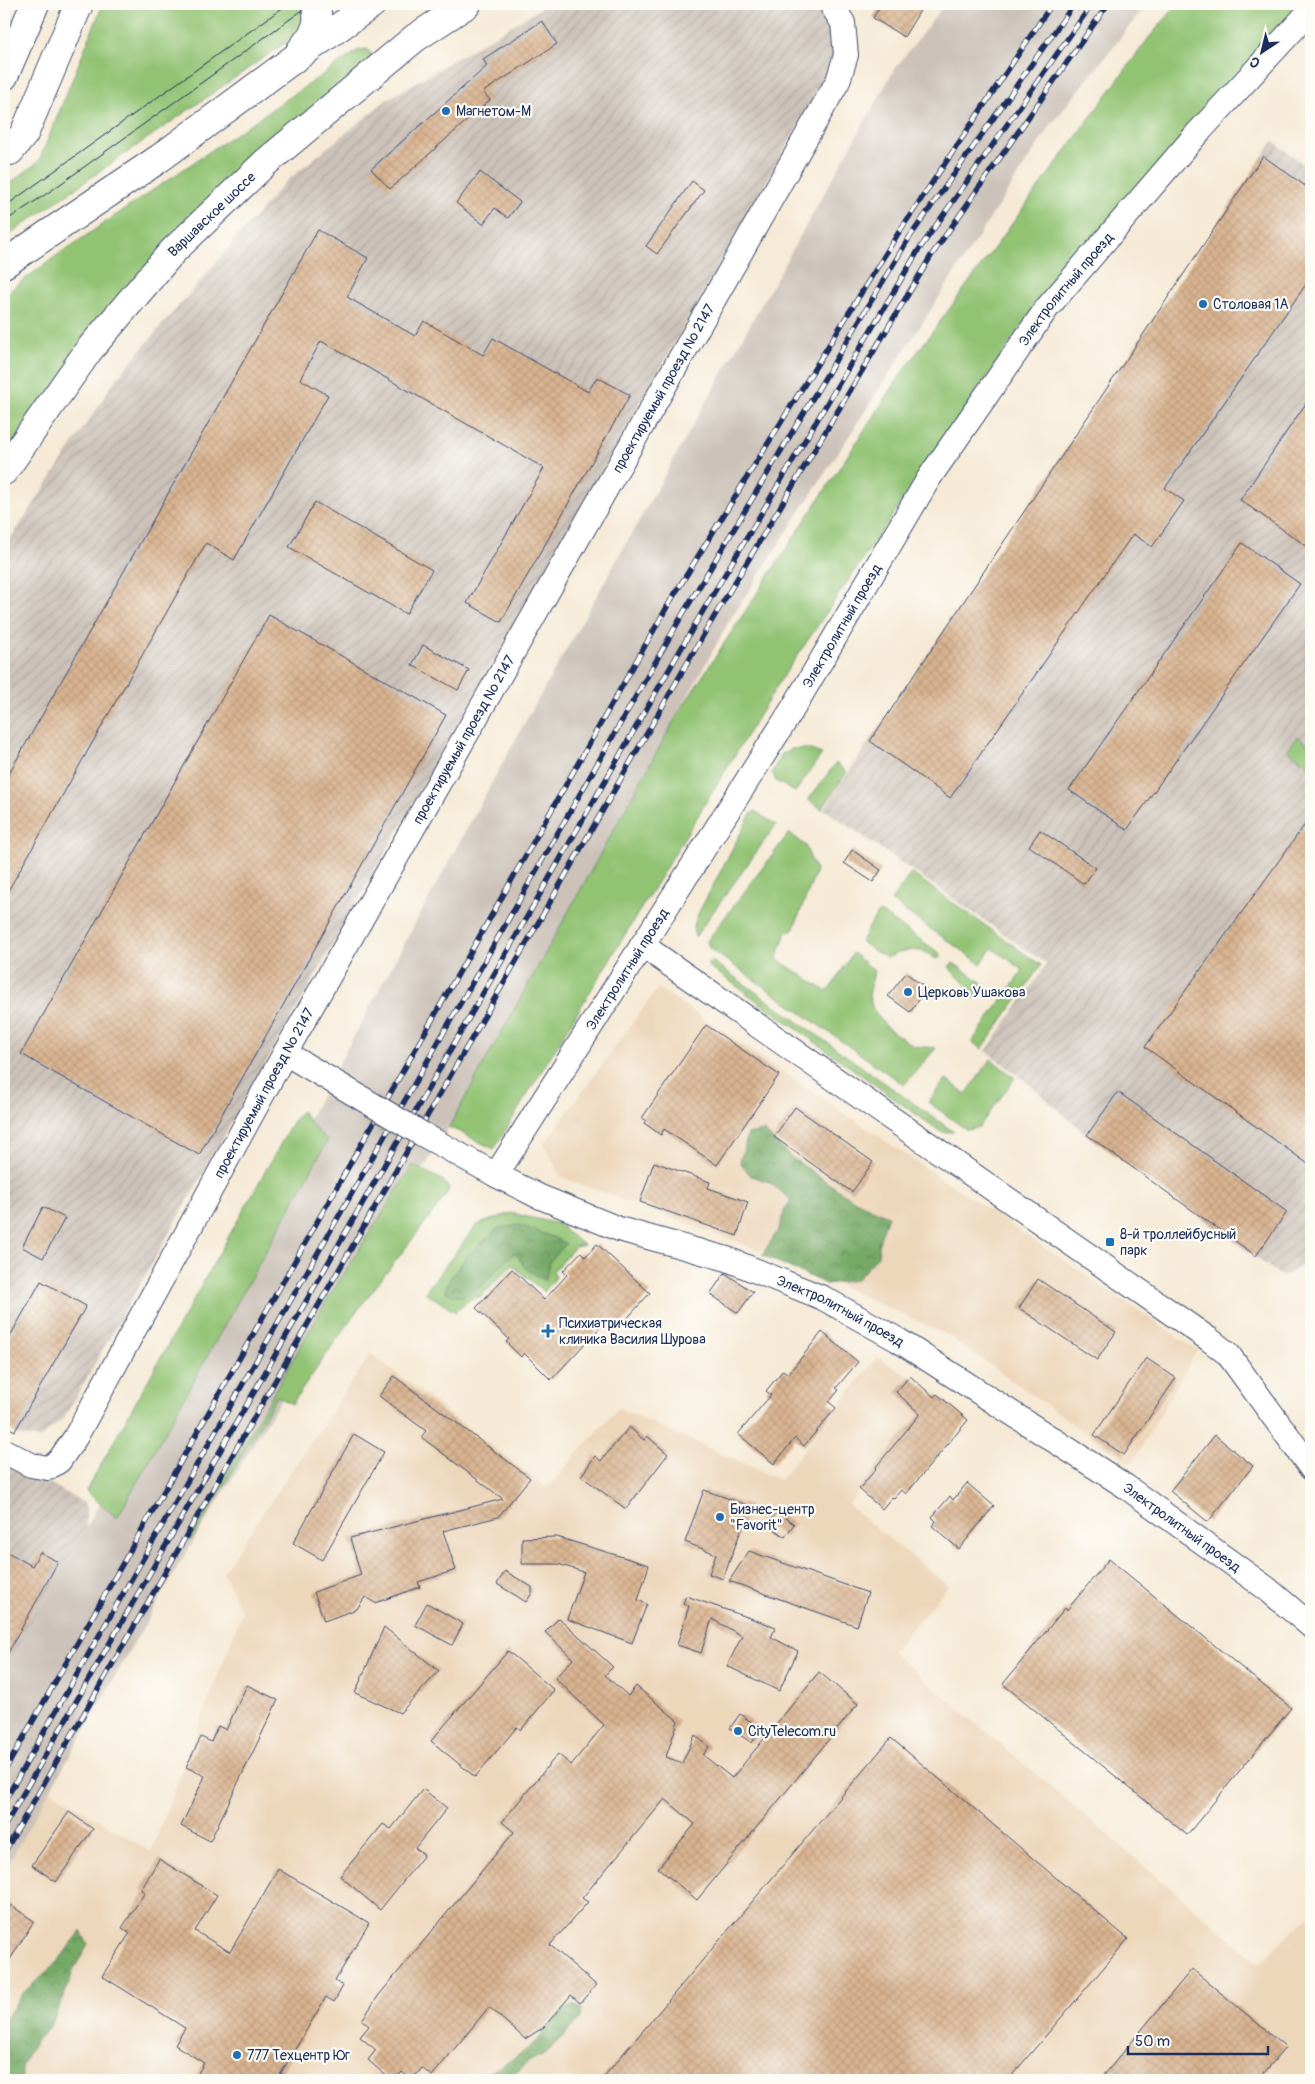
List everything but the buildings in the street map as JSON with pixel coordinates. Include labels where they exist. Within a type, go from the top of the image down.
[{"type":"main road","points":[[4,76],[35,4]]},
{"type":"main road","points":[[4,152],[10,151],[24,134],[79,4]]},
{"type":"main road","points":[[295,58],[316,31],[318,12],[315,4]]},
{"type":"main road","points":[[4,264],[160,158],[295,58],[372,4]]},
{"type":"main road","name":"Варшавское шоссе","points":[[4,470],[89,350],[172,252],[265,163],[415,38],[467,4]]},
{"type":"street","name":"проектируемый проезд № 2147","points":[[4,1451],[31,1465],[48,1468],[58,1461],[75,1438],[285,1053],[838,81],[846,56],[843,23],[831,4]]},
{"type":"street","name":"Электролитный проезд","points":[[1311,10],[1195,136],[1047,308],[928,478],[792,710],[496,1175],[538,1196],[619,1229],[727,1259],[823,1298],[898,1340],[1125,1486],[1266,1588],[1311,1626]]},
{"type":"street","points":[[642,945],[1228,1354],[1311,1468]]},
{"type":"street","points":[[285,1053],[422,1134],[496,1175]]},
{"type":"shaded area","points":[[548,4],[822,4],[834,23],[838,48],[827,75],[64,1418],[39,1439],[18,1435],[4,1426],[4,549],[116,379],[285,182],[388,99]]},
{"type":"shaded area","points":[[945,4],[1147,4],[1048,129],[731,618],[449,1127],[177,1568],[4,1871],[4,1674],[86,1528],[519,733],[894,70]]},
{"type":"shaded area","points":[[1273,141],[1311,170],[1311,1259],[1283,1277],[1087,1135],[1028,1083],[986,1051],[1047,964],[824,809]]},
{"type":"shaded area","points":[[658,988],[1197,1350],[1134,1460],[1128,1463],[949,1336],[781,1258],[561,1177],[544,1144]]},
{"type":"shaded area","points":[[371,1354],[547,1488],[618,1408],[780,1480],[877,1357],[937,1394],[875,1467],[876,1469],[848,1505],[948,1586],[892,1652],[1259,1963],[1311,1915],[1311,2080],[4,2080],[4,1871],[50,1790],[151,1852],[242,1612],[223,1572]]},
{"type":"shaded area","points":[[4,1457],[86,1504],[86,1528],[4,1674]]},
{"type":"green space","points":[[103,4],[298,4],[302,6],[305,22],[292,38],[4,238],[4,188],[39,161]]},
{"type":"green space","points":[[1178,4],[1300,4],[1037,303],[780,681],[494,1149],[449,1127],[679,712],[900,376],[1148,39]]},
{"type":"green space","points":[[367,49],[373,56],[246,168],[4,454],[4,295],[56,256],[359,50]]},
{"type":"green space","points":[[1297,736],[1311,746],[1311,767],[1288,750]]},
{"type":"green space","points":[[792,749],[808,749],[822,754],[795,792],[776,781],[772,772],[782,754]]},
{"type":"green space","points":[[836,763],[847,772],[822,809],[808,800]]},
{"type":"green space","points":[[755,811],[776,825],[695,937],[693,929],[697,916],[750,815]]},
{"type":"green space","points":[[789,833],[805,845],[816,871],[793,931],[786,932],[777,959],[826,991],[831,987],[853,953],[874,971],[869,996],[873,1009],[887,1028],[914,1046],[936,1048],[904,1085],[709,948],[707,941]]},
{"type":"green space","points":[[911,873],[1041,965],[982,1049],[972,1042],[1023,970],[992,948],[981,964],[891,901]]},
{"type":"green space","points":[[880,912],[941,954],[940,958],[936,959],[924,952],[912,950],[887,958],[865,945],[861,941]]},
{"type":"green space","points":[[712,961],[954,1132],[941,1132],[707,965]]},
{"type":"green space","points":[[953,963],[981,982],[983,988],[973,999],[968,987],[955,975],[949,966]]},
{"type":"green space","points":[[991,1059],[1015,1078],[979,1127],[967,1130],[928,1102],[946,1079],[966,1094]]},
{"type":"green space","points":[[302,1111],[315,1129],[328,1140],[117,1518],[86,1491],[294,1120]]},
{"type":"green space","points":[[764,1131],[792,1158],[855,1201],[888,1216],[880,1239],[878,1256],[856,1280],[826,1284],[762,1255],[779,1229],[785,1209],[791,1200],[769,1182],[751,1176],[740,1162],[748,1134]]},
{"type":"green space","points":[[413,1165],[444,1181],[449,1189],[445,1197],[353,1316],[292,1404],[277,1396],[192,1539],[189,1539],[326,1302]]},
{"type":"green space","points":[[511,1213],[563,1225],[564,1230],[584,1245],[575,1247],[553,1271],[556,1277],[544,1292],[512,1265],[482,1296],[469,1300],[455,1312],[425,1292],[477,1225]]},
{"type":"green space","points":[[520,1225],[566,1244],[550,1261],[545,1281],[525,1268],[516,1253],[508,1258],[475,1291],[466,1295],[456,1296],[445,1291],[450,1279],[467,1256],[498,1228]]},
{"type":"green space","points":[[81,1931],[88,1945],[73,1970],[51,2026],[37,2040],[26,2057],[22,2067],[22,2080],[4,2080],[4,2023],[6,2019],[21,1995],[59,1960]]},
{"type":"green space","points":[[572,2005],[581,2009],[581,2019],[544,2054],[528,2062],[508,2080],[474,2080],[504,2064],[531,2046],[566,2008]]},
{"type":"tram line","points":[[4,207],[288,4]]},
{"type":"tram line","points":[[4,222],[52,190],[311,4]]},
{"type":"railway","points":[[4,1772],[671,600],[899,232],[1052,4]]},
{"type":"railway","points":[[4,1802],[684,612],[909,238],[1074,4]]},
{"type":"railway","points":[[4,1827],[697,621],[918,251],[1092,4]]},
{"type":"railway","points":[[4,1853],[708,627],[931,256],[1108,4]]},
{"type":"place","name":"Магнетом-М","points":[[446,111]]},
{"type":"place","name":"Столовая 1А","points":[[1203,304]]},
{"type":"place","name":"Церковь Ушакова","points":[[908,992]]},
{"type":"place","name":"8-й троллейбусный парк","points":[[1110,1242]]},
{"type":"place","name":"Психиатрическая клиника Василия Шурова","points":[[548,1331]]},
{"type":"place","name":"Бизнес-центр \"Favorit\"","points":[[720,1517]]},
{"type":"place","name":"CityTelecom.ru","points":[[738,1731]]},
{"type":"place","name":"777 Техцентр Юг","points":[[237,2055]]}]
